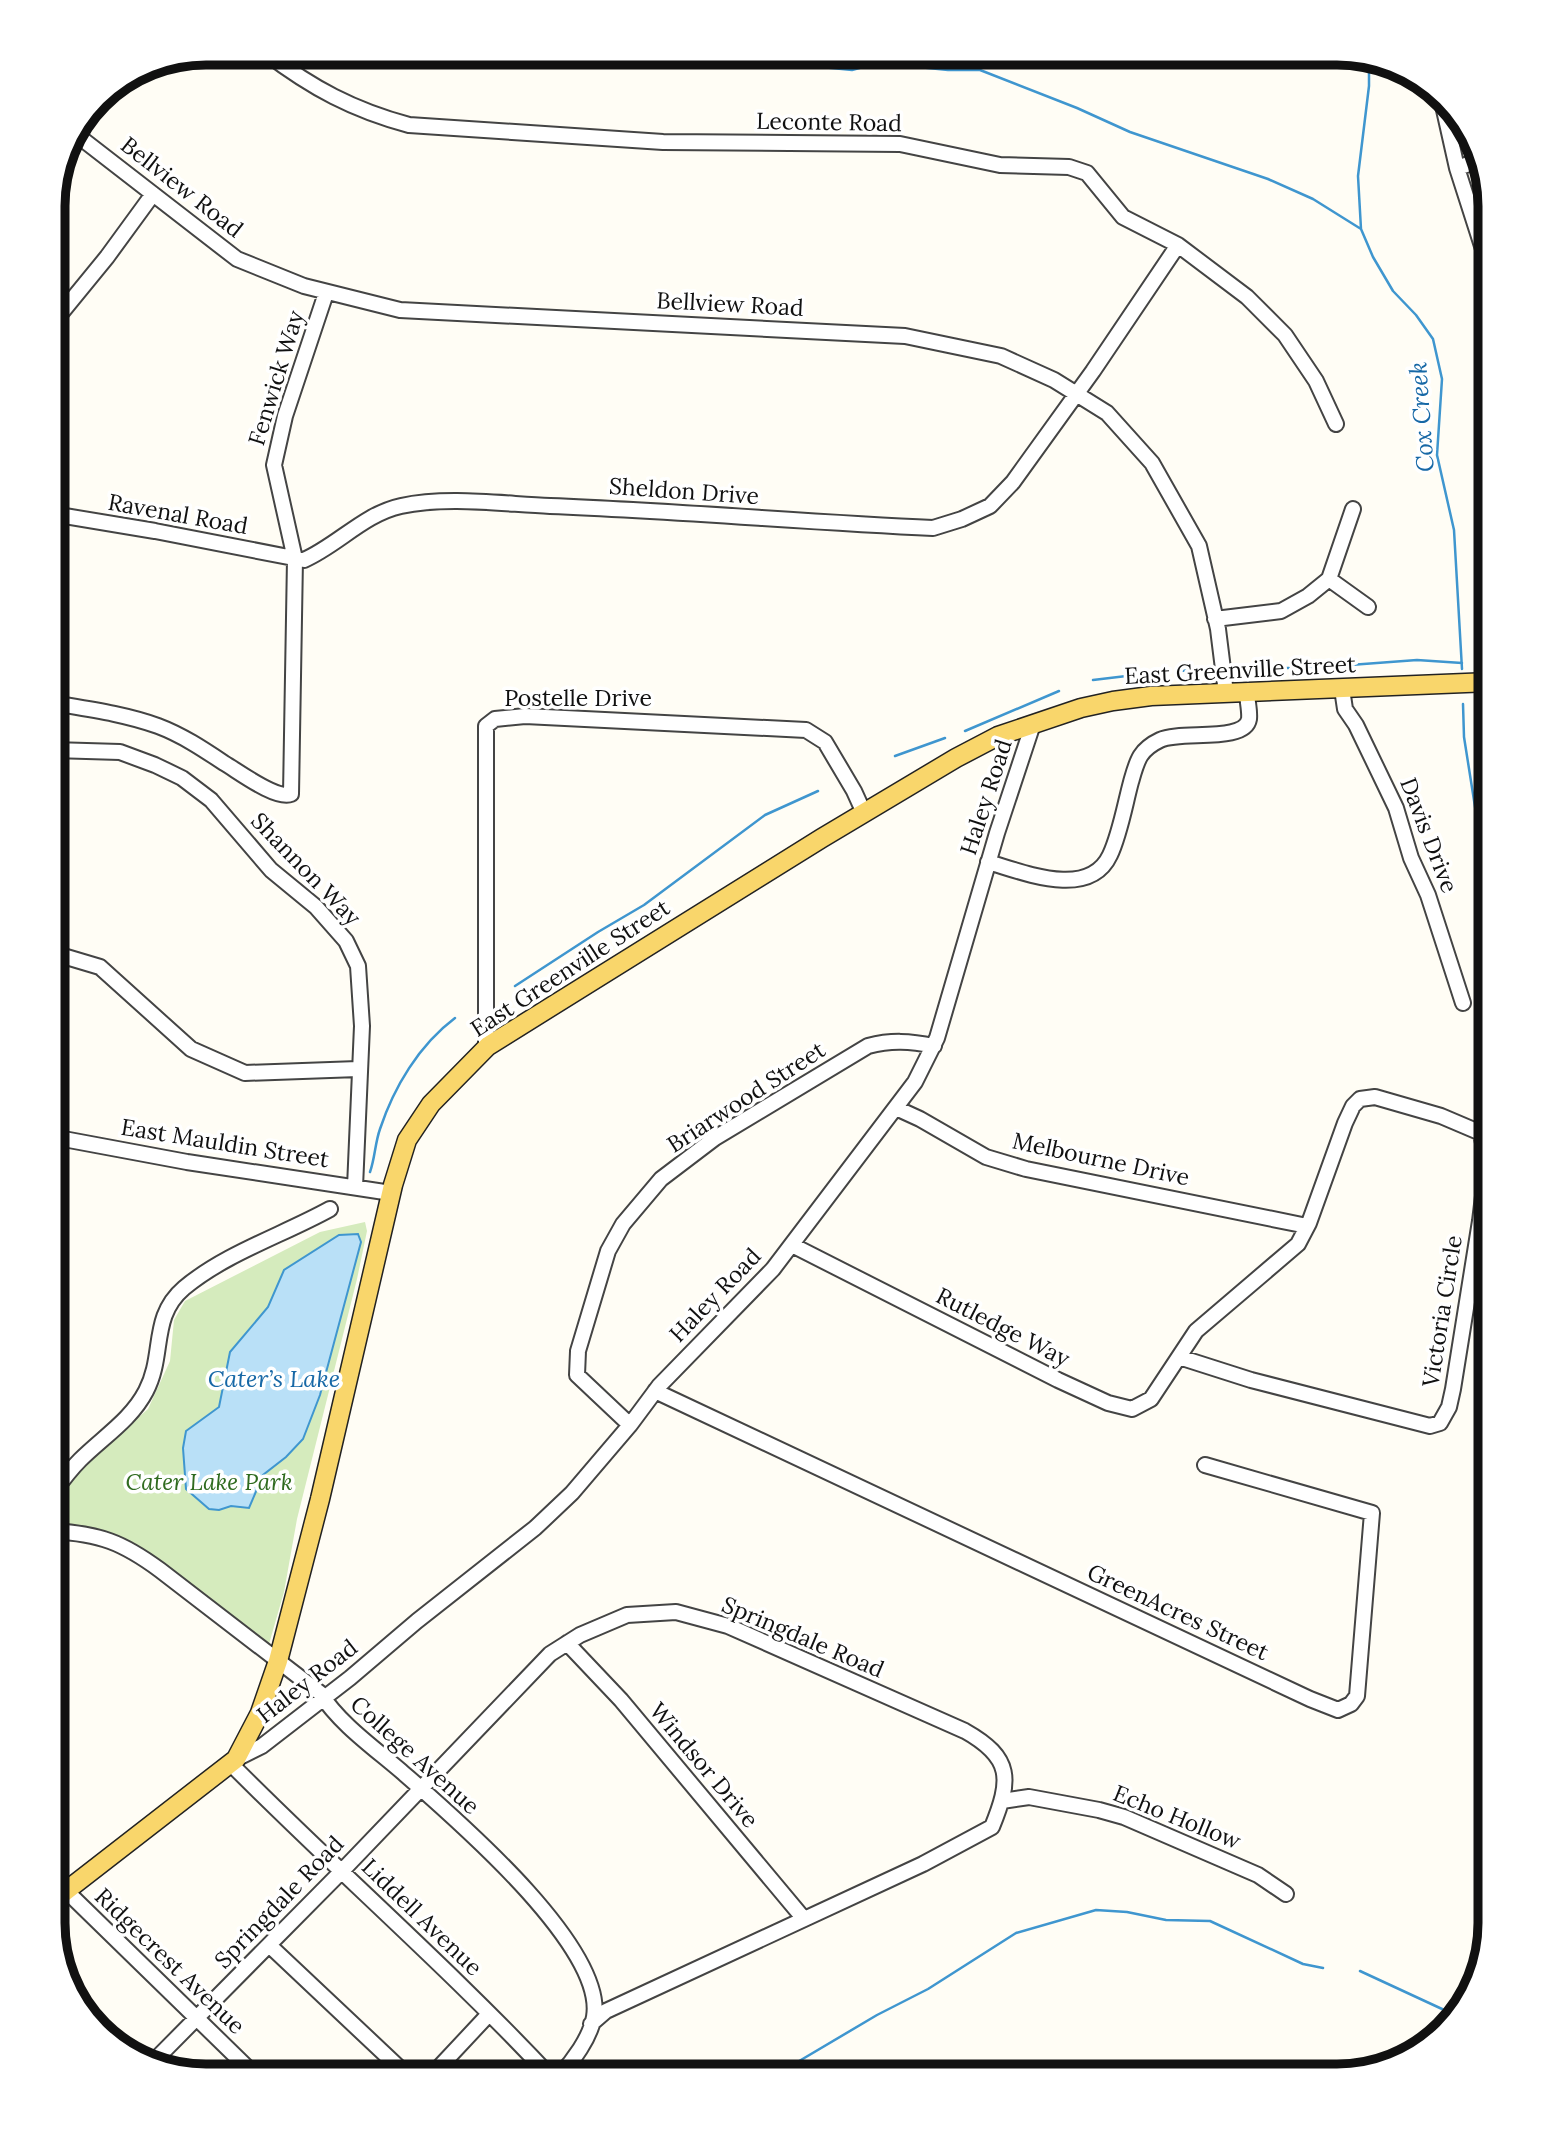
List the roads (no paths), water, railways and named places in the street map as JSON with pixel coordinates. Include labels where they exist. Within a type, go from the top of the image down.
[{"type":"main road","name":"East Greenville Street","points":[[65,1884],[233,1761],[260,1713],[278,1661],[320,1499],[391,1193],[407,1140],[431,1104],[486,1048],[864,813],[987,741],[1033,724],[1082,708],[1151,696],[1478,683]]},
{"type":"street","name":"Leconte Road","points":[[284,65],[342,103],[409,125],[663,142],[900,144],[1000,165],[1069,167],[1087,173],[1123,217],[1178,245],[1248,297],[1285,335],[1316,381],[1336,424]]},
{"type":"street","points":[[1445,116],[1457,168],[1478,234]]},
{"type":"street","name":"Bellview Road","points":[[82,139],[237,259],[326,293],[400,310],[905,336],[1001,356],[1054,380],[1107,413],[1152,463],[1199,545],[1215,619],[1226,693]]},
{"type":"street","points":[[1457,168],[1471,164]]},
{"type":"street","points":[[65,308],[153,194]]},
{"type":"street","name":"Sheldon Drive","points":[[295,559],[304,560],[321,552],[374,516],[400,506],[431,502],[575,507],[933,528],[962,519],[990,506],[1013,482],[1178,245]]},
{"type":"street","name":"Fenwick Way","points":[[295,559],[274,465],[285,416],[326,293]]},
{"type":"street","points":[[1215,619],[1281,611],[1308,596],[1329,579],[1353,509]]},
{"type":"street","name":"Ravenal Road","points":[[65,516],[295,559]]},
{"type":"street","name":"Shannon Way","points":[[65,705],[158,726],[189,741],[282,796],[288,796],[292,791],[295,559]]},
{"type":"street","points":[[1329,579],[1368,607]]},
{"type":"street","name":"Davis Drive","points":[[1342,689],[1345,709],[1379,770],[1396,808],[1463,1003]]},
{"type":"street","points":[[988,862],[1070,881],[1085,878],[1099,870],[1110,855],[1139,755],[1157,741],[1172,734],[1231,734],[1244,728],[1249,720],[1247,692]]},
{"type":"street","name":"Postelle Drive","points":[[486,1048],[486,726],[495,719],[525,716],[806,730],[825,742],[864,813]]},
{"type":"street","name":"Haley Road","points":[[233,1761],[262,1746],[535,1528],[572,1493],[655,1391],[774,1269],[915,1082],[934,1046],[960,965],[988,862],[1033,724]]},
{"type":"street","name":"Shannon Way","points":[[65,750],[120,752],[182,778],[211,800],[271,870],[317,906],[346,941],[358,966],[362,1026],[358,1069],[355,1187]]},
{"type":"street","points":[[65,957],[100,967],[191,1049],[245,1073],[358,1069]]},
{"type":"street","name":"Briarwood Street","points":[[630,1425],[577,1376],[578,1351],[608,1251],[623,1224],[661,1179],[715,1138],[868,1046],[887,1041],[910,1041],[934,1046]]},
{"type":"street","name":"Victoria Circle","points":[[1478,1132],[1453,1121],[1375,1097],[1360,1099],[1353,1106],[1345,1123],[1298,1244],[1196,1331],[1179,1356],[1251,1380],[1430,1426],[1440,1423],[1449,1407],[1453,1389],[1478,1234]]},
{"type":"street","name":"Melbourne Drive","points":[[895,1108],[986,1157],[1026,1169],[1307,1226]]},
{"type":"street","name":"East Mauldin Street","points":[[65,1139],[187,1162],[391,1193]]},
{"type":"street","points":[[65,1478],[79,1461],[127,1419],[143,1398],[152,1380],[161,1319],[169,1304],[183,1288],[214,1267],[330,1209]]},
{"type":"street","name":"Rutledge Way","points":[[792,1245],[970,1337],[1108,1403],[1132,1409],[1151,1399],[1179,1356]]},
{"type":"street","name":"GreenAcres Street","points":[[655,1391],[1310,1699],[1338,1710],[1350,1704],[1357,1696],[1372,1513],[1205,1465]]},
{"type":"street","name":"College Avenue","points":[[65,1532],[89,1533],[134,1551],[278,1661],[323,1698],[331,1709],[527,1888],[550,1915],[578,1959],[593,1992],[594,2017],[571,2064]]},
{"type":"street","name":"Springdale Road","points":[[160,2056],[341,1872],[550,1654],[580,1635],[627,1615],[676,1612],[728,1626],[981,1740],[995,1751],[1005,1773],[1002,1801],[992,1827],[923,1864],[606,2011],[591,2024]]},
{"type":"street","name":"Windsor Drive","points":[[567,1643],[621,1700],[804,1919]]},
{"type":"street","name":"Liddell Avenue","points":[[233,1761],[341,1872],[539,2064]]},
{"type":"street","name":"Echo Hollow","points":[[1002,1801],[1029,1797],[1124,1817],[1258,1875],[1286,1895]]},
{"type":"street","name":"Ridgecrest Avenue","points":[[65,1897],[244,2064]]},
{"type":"street","points":[[270,1945],[395,2064]]},
{"type":"street","points":[[442,2064],[489,2014]]},
{"type":"water","name":"Cater’s Lake","points":[[358,1234],[361,1242],[320,1395],[303,1439],[263,1475],[249,1508],[231,1506],[219,1510],[209,1509],[186,1489],[183,1448],[186,1431],[219,1407],[230,1352],[268,1307],[284,1270],[339,1235]]},
{"type":"waterway","points":[[807,65],[852,70],[871,65]]},
{"type":"waterway","points":[[898,65],[980,70],[1130,132],[1268,179],[1313,199],[1361,229]]},
{"type":"waterway","name":"Cox Creek","points":[[1369,68],[1358,176],[1361,229],[1373,257],[1393,291],[1416,315],[1433,339],[1442,379],[1437,455],[1454,530],[1462,669]]},
{"type":"waterway","points":[[1242,668],[1310,668],[1417,660],[1462,663]]},
{"type":"waterway","points":[[1177,671],[1203,670]]},
{"type":"waterway","points":[[1093,680],[1160,672]]},
{"type":"waterway","points":[[965,731],[1059,691]]},
{"type":"waterway","name":"Cox Creek","points":[[1463,704],[1464,737],[1478,826]]},
{"type":"waterway","points":[[895,756],[945,738]]},
{"type":"waterway","points":[[515,986],[644,905],[765,815],[818,791]]},
{"type":"waterway","points":[[370,1172],[380,1129],[400,1083],[419,1054],[455,1018]]},
{"type":"waterway","points":[[794,2064],[877,2015],[928,1989],[1016,1933],[1096,1910],[1127,1912],[1166,1920],[1210,1921],[1303,1964],[1323,1968]]},
{"type":"waterway","points":[[1360,1971],[1447,2011]]},
{"type":"park label","name":"Cater Lake Park","points":[[209,1482]]}]
